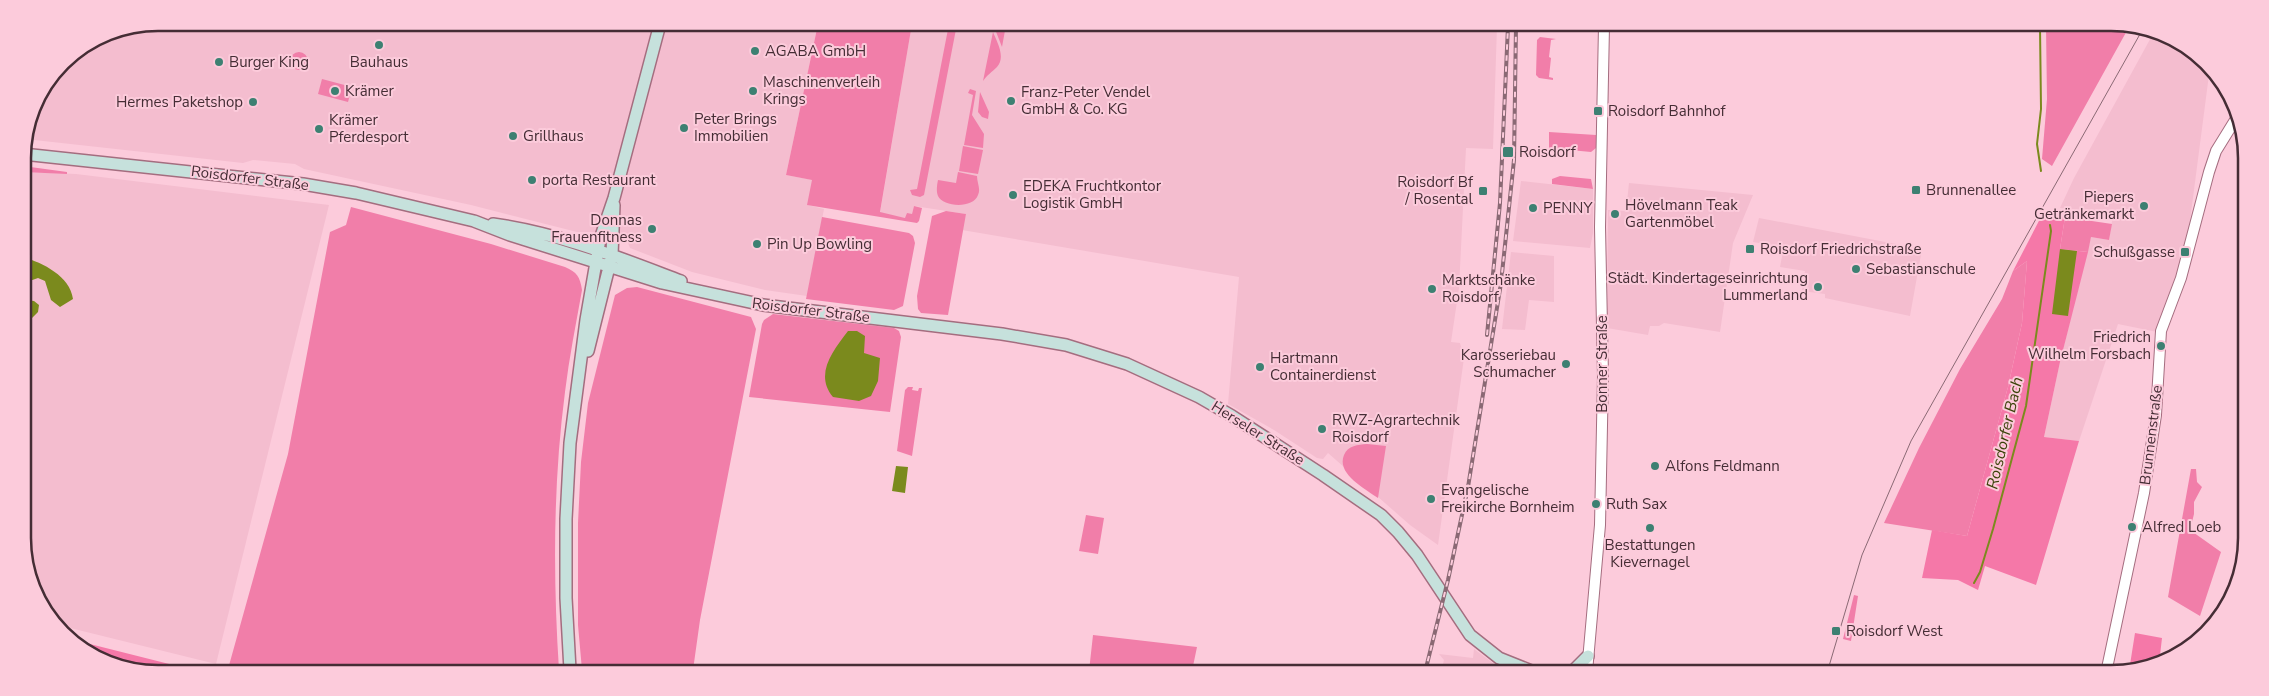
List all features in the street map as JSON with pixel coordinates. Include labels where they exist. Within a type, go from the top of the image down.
[{"type":"main road","points":[[570,665],[566,598],[566,520],[570,443],[586,320],[597,250],[614,198],[658,32]]},
{"type":"main road","name":"Roisdorfer Straße","points":[[32,155],[303,184],[403,202],[474,221],[510,235],[596,262],[610,261],[714,294],[763,305],[802,311],[908,321]]},
{"type":"main road","points":[[578,388],[610,261],[615,225],[614,198]]},
{"type":"main road","name":"Roisdorfer Straße","points":[[474,221],[515,227],[577,243],[597,250],[610,261]]},
{"type":"main road","name":"Herseler Straße","points":[[908,321],[1002,334],[1074,347],[1127,364],[1199,397],[1266,437],[1380,515],[1398,532],[1416,555],[1470,635],[1499,658],[1515,664]]},
{"type":"main road","points":[[1580,664],[1588,656]]},
{"type":"street","name":"Bonner Straße","points":[[1587,664],[1600,525],[1603,376],[1600,227],[1604,31]]},
{"type":"street","name":"Brunnenstraße","points":[[2108,664],[2145,483],[2156,406],[2161,332],[2181,278],[2216,151],[2233,124]]},
{"type":"shaded area","points":[[1497,31],[1493,149],[1466,148],[1459,288],[1451,342],[1460,343],[1464,358],[1438,545],[1410,525],[1328,453],[1323,459],[1317,458],[1274,430],[1228,404],[1239,277],[962,230],[966,214],[914,206],[912,214],[905,218],[880,213],[911,32]]},
{"type":"shaded area","points":[[2046,31],[2126,32],[2052,166],[2042,159],[2047,99]]},
{"type":"shaded area","points":[[150,32],[816,32],[786,175],[813,180],[808,205],[824,209],[807,296],[765,290],[692,272],[630,248],[626,238],[591,232],[577,232],[471,205],[304,169],[295,164],[253,160],[243,163],[33,140],[34,133],[41,109],[48,95],[68,68],[102,44],[133,34]]},
{"type":"shaded area","points":[[816,32],[911,32],[880,212],[905,218],[907,213],[912,214],[914,206],[922,208],[919,221],[917,223],[807,205],[812,180],[786,175]]},
{"type":"shaded area","points":[[948,32],[956,32],[924,195],[920,197],[912,195],[910,190],[917,189]]},
{"type":"shaded area","points":[[993,32],[1000,50],[1001,59],[997,67],[983,81]]},
{"type":"shaded area","points":[[996,32],[1005,32],[1002,47]]},
{"type":"shaded area","points":[[1540,37],[1556,39],[1551,40],[1549,57],[1551,58],[1549,77],[1553,78],[1553,80],[1539,78],[1536,75],[1537,40]]},
{"type":"shaded area","points":[[2151,38],[2174,48],[2188,57],[2206,74],[2209,78],[2188,236],[2174,284],[2157,332],[2118,324],[2079,441],[2044,437],[2060,362],[2091,237],[2109,240],[2113,215],[2060,208],[2074,178]]},
{"type":"shaded area","points":[[299,52],[305,55],[308,61],[305,67],[299,70],[293,67],[290,61],[293,55]]},
{"type":"shaded area","name":"Krämer","points":[[322,79],[352,87],[348,102],[318,94]]},
{"type":"shaded area","points":[[970,89],[976,91],[972,115],[984,134],[983,148],[964,145],[973,95],[968,93]]},
{"type":"shaded area","points":[[980,92],[989,112],[988,119],[982,117],[978,112]]},
{"type":"shaded area","points":[[1549,132],[1596,135],[1596,148],[1591,152],[1549,148]]},
{"type":"shaded area","points":[[963,146],[983,150],[978,174],[959,171]]},
{"type":"shaded area","points":[[32,167],[67,172],[67,174],[32,172]]},
{"type":"shaded area","points":[[32,172],[76,174],[329,205],[216,664],[69,628],[44,594],[38,579],[31,538]]},
{"type":"shaded area","points":[[958,172],[977,176],[979,193],[975,200],[970,203],[952,204],[941,200],[937,194],[938,180],[956,183]]},
{"type":"shaded area","points":[[1560,176],[1591,179],[1593,189],[1552,184],[1552,179]]},
{"type":"shaded area","points":[[1521,181],[1593,189],[1593,233],[1590,248],[1513,241]]},
{"type":"shaded area","points":[[1629,183],[1753,195],[1733,243],[1720,332],[1664,323],[1659,326],[1650,326],[1648,335],[1607,328],[1608,210],[1626,211]]},
{"type":"shaded area","points":[[351,207],[491,244],[565,267],[579,278],[582,290],[565,392],[556,496],[555,566],[559,665],[229,665],[288,454],[330,232],[346,225]]},
{"type":"shaded area","points":[[946,211],[966,214],[948,315],[921,313],[918,309],[917,296],[932,216]]},
{"type":"shaded area","points":[[2042,215],[2065,217],[2060,249],[2088,252],[2060,362],[2044,437],[2079,441],[2036,585],[1985,566],[1978,590],[1958,580],[1922,578],[1932,530],[1967,536],[2008,387],[2022,323],[2027,261],[2013,271]]},
{"type":"shaded area","points":[[822,217],[909,233],[913,236],[915,243],[903,306],[894,310],[806,299]]},
{"type":"shaded area","points":[[2065,217],[2112,224],[2109,240],[2091,237],[2088,252],[2060,249]]},
{"type":"shaded area","name":"Sebastianschule","points":[[1759,218],[1922,249],[1910,316],[1825,298],[1825,294],[1802,291],[1805,271],[1780,267],[1783,251],[1765,248],[1765,244],[1753,242]]},
{"type":"shaded area","points":[[2060,249],[2077,251],[2068,316],[2052,314]]},
{"type":"shaded area","points":[[1511,252],[1554,256],[1554,302],[1529,300],[1525,330],[1502,329]]},
{"type":"shaded area","points":[[32,260],[47,267],[61,277],[71,291],[73,299],[60,307],[51,300],[45,281],[38,278],[32,280]]},
{"type":"shaded area","points":[[2027,261],[2022,323],[2008,387],[1967,536],[1884,523],[1919,448],[1960,369],[2002,299],[2013,271]]},
{"type":"shaded area","points":[[637,287],[751,317],[756,329],[700,620],[694,665],[582,665],[578,625],[578,523],[581,462],[588,403],[615,295],[627,288]]},
{"type":"shaded area","points":[[32,301],[39,305],[38,312],[32,318]]},
{"type":"shaded area","points":[[773,314],[894,328],[899,331],[901,337],[890,412],[749,397],[762,324],[764,320]]},
{"type":"shaded area","points":[[848,331],[857,331],[865,336],[864,353],[880,358],[878,381],[871,396],[859,401],[833,397],[825,380],[825,371],[828,363]]},
{"type":"shaded area","points":[[908,387],[913,387],[912,390],[918,391],[919,388],[922,388],[912,456],[897,451],[905,390]]},
{"type":"shaded area","points":[[1367,444],[1386,446],[1378,498],[1348,475],[1344,468],[1344,455],[1348,449]]},
{"type":"shaded area","points":[[896,466],[908,467],[905,493],[892,491]]},
{"type":"shaded area","points":[[2191,469],[2196,469],[2197,482],[2202,487],[2194,502],[2194,514],[2190,530],[2221,552],[2200,616],[2168,597]]},
{"type":"shaded area","points":[[1086,515],[1104,518],[1098,554],[1079,551]]},
{"type":"shaded area","points":[[1854,595],[1858,596],[1851,641],[1843,639]]},
{"type":"shaded area","points":[[2135,633],[2162,638],[2160,655],[2130,663]]},
{"type":"shaded area","points":[[1093,635],[1197,647],[1193,664],[1090,665]]},
{"type":"shaded area","points":[[88,644],[173,665],[141,664],[125,660],[109,655]]},
{"type":"shaded area","points":[[1474,649],[1495,664],[1443,664],[1444,660],[1439,654],[1473,658]]},
{"type":"waterway","name":"Roisdorfer Bach","points":[[2040,31],[2041,109],[2037,144],[2041,171]]},
{"type":"waterway","name":"Roisdorfer Bach","points":[[1974,583],[1980,572],[1993,529],[2026,406],[2051,231],[2050,225]]},
{"type":"tram line","points":[[1830,664],[1862,555],[1911,441],[2140,35]]},
{"type":"railway","points":[[1487,335],[1500,203],[1508,31]]},
{"type":"railway","points":[[1427,664],[1448,580],[1468,487],[1501,283],[1514,160],[1516,31]]},
{"type":"place","name":"Bauhaus","points":[[379,45]]},
{"type":"place","name":"AGABA GmbH","points":[[755,51]]},
{"type":"place","name":"Burger King","points":[[219,62]]},
{"type":"place","name":"Krämer","points":[[335,91]]},
{"type":"place","name":"Maschinenverleih Krings","points":[[753,91]]},
{"type":"place","name":"Franz-Peter Vendel GmbH & Co. KG","points":[[1011,101]]},
{"type":"place","name":"Hermes Paketshop","points":[[253,102]]},
{"type":"place","name":"Roisdorf Bahnhof","points":[[1598,111]]},
{"type":"place","name":"Peter Brings Immobilien","points":[[684,128]]},
{"type":"place","name":"Krämer Pferdesport","points":[[319,129]]},
{"type":"place","name":"Grillhaus","points":[[513,136]]},
{"type":"place","name":"Roisdorf","points":[[1508,152]]},
{"type":"place","name":"porta Restaurant","points":[[532,180]]},
{"type":"place","name":"Brunnenallee","points":[[1916,190]]},
{"type":"place","name":"Roisdorf Bf / Rosental","points":[[1483,191]]},
{"type":"place","name":"EDEKA Fruchtkontor Logistik GmbH","points":[[1013,195]]},
{"type":"place","name":"Piepers Getränkemarkt","points":[[2144,206]]},
{"type":"place","name":"PENNY","points":[[1533,208]]},
{"type":"place","name":"Hövelmann Teak Gartenmöbel","points":[[1615,214]]},
{"type":"place","name":"Donnas Frauenfitness","points":[[652,229]]},
{"type":"place","name":"Pin Up Bowling","points":[[757,244]]},
{"type":"place","name":"Roisdorf Friedrichstraße","points":[[1750,249]]},
{"type":"place","name":"Schußgasse","points":[[2185,252]]},
{"type":"place","name":"Sebastianschule","points":[[1856,269]]},
{"type":"place","name":"Städt. Kindertageseinrichtung Lummerland","points":[[1818,287]]},
{"type":"place","name":"Marktschänke Roisdorf","points":[[1432,289]]},
{"type":"place","name":"Friedrich Wilhelm Forsbach","points":[[2161,346]]},
{"type":"place","name":"Karosseriebau Schumacher","points":[[1566,364]]},
{"type":"place","name":"Hartmann Containerdienst","points":[[1260,367]]},
{"type":"place","name":"RWZ-Agrartechnik Roisdorf","points":[[1322,429]]},
{"type":"place","name":"Alfons Feldmann","points":[[1655,466]]},
{"type":"place","name":"Evangelische Freikirche Bornheim","points":[[1431,499]]},
{"type":"place","name":"Ruth Sax","points":[[1596,504]]},
{"type":"place","name":"Alfred Loeb","points":[[2132,527]]},
{"type":"place","name":"Bestattungen Kievernagel","points":[[1650,528]]},
{"type":"place","name":"Roisdorf West","points":[[1836,631]]}]
